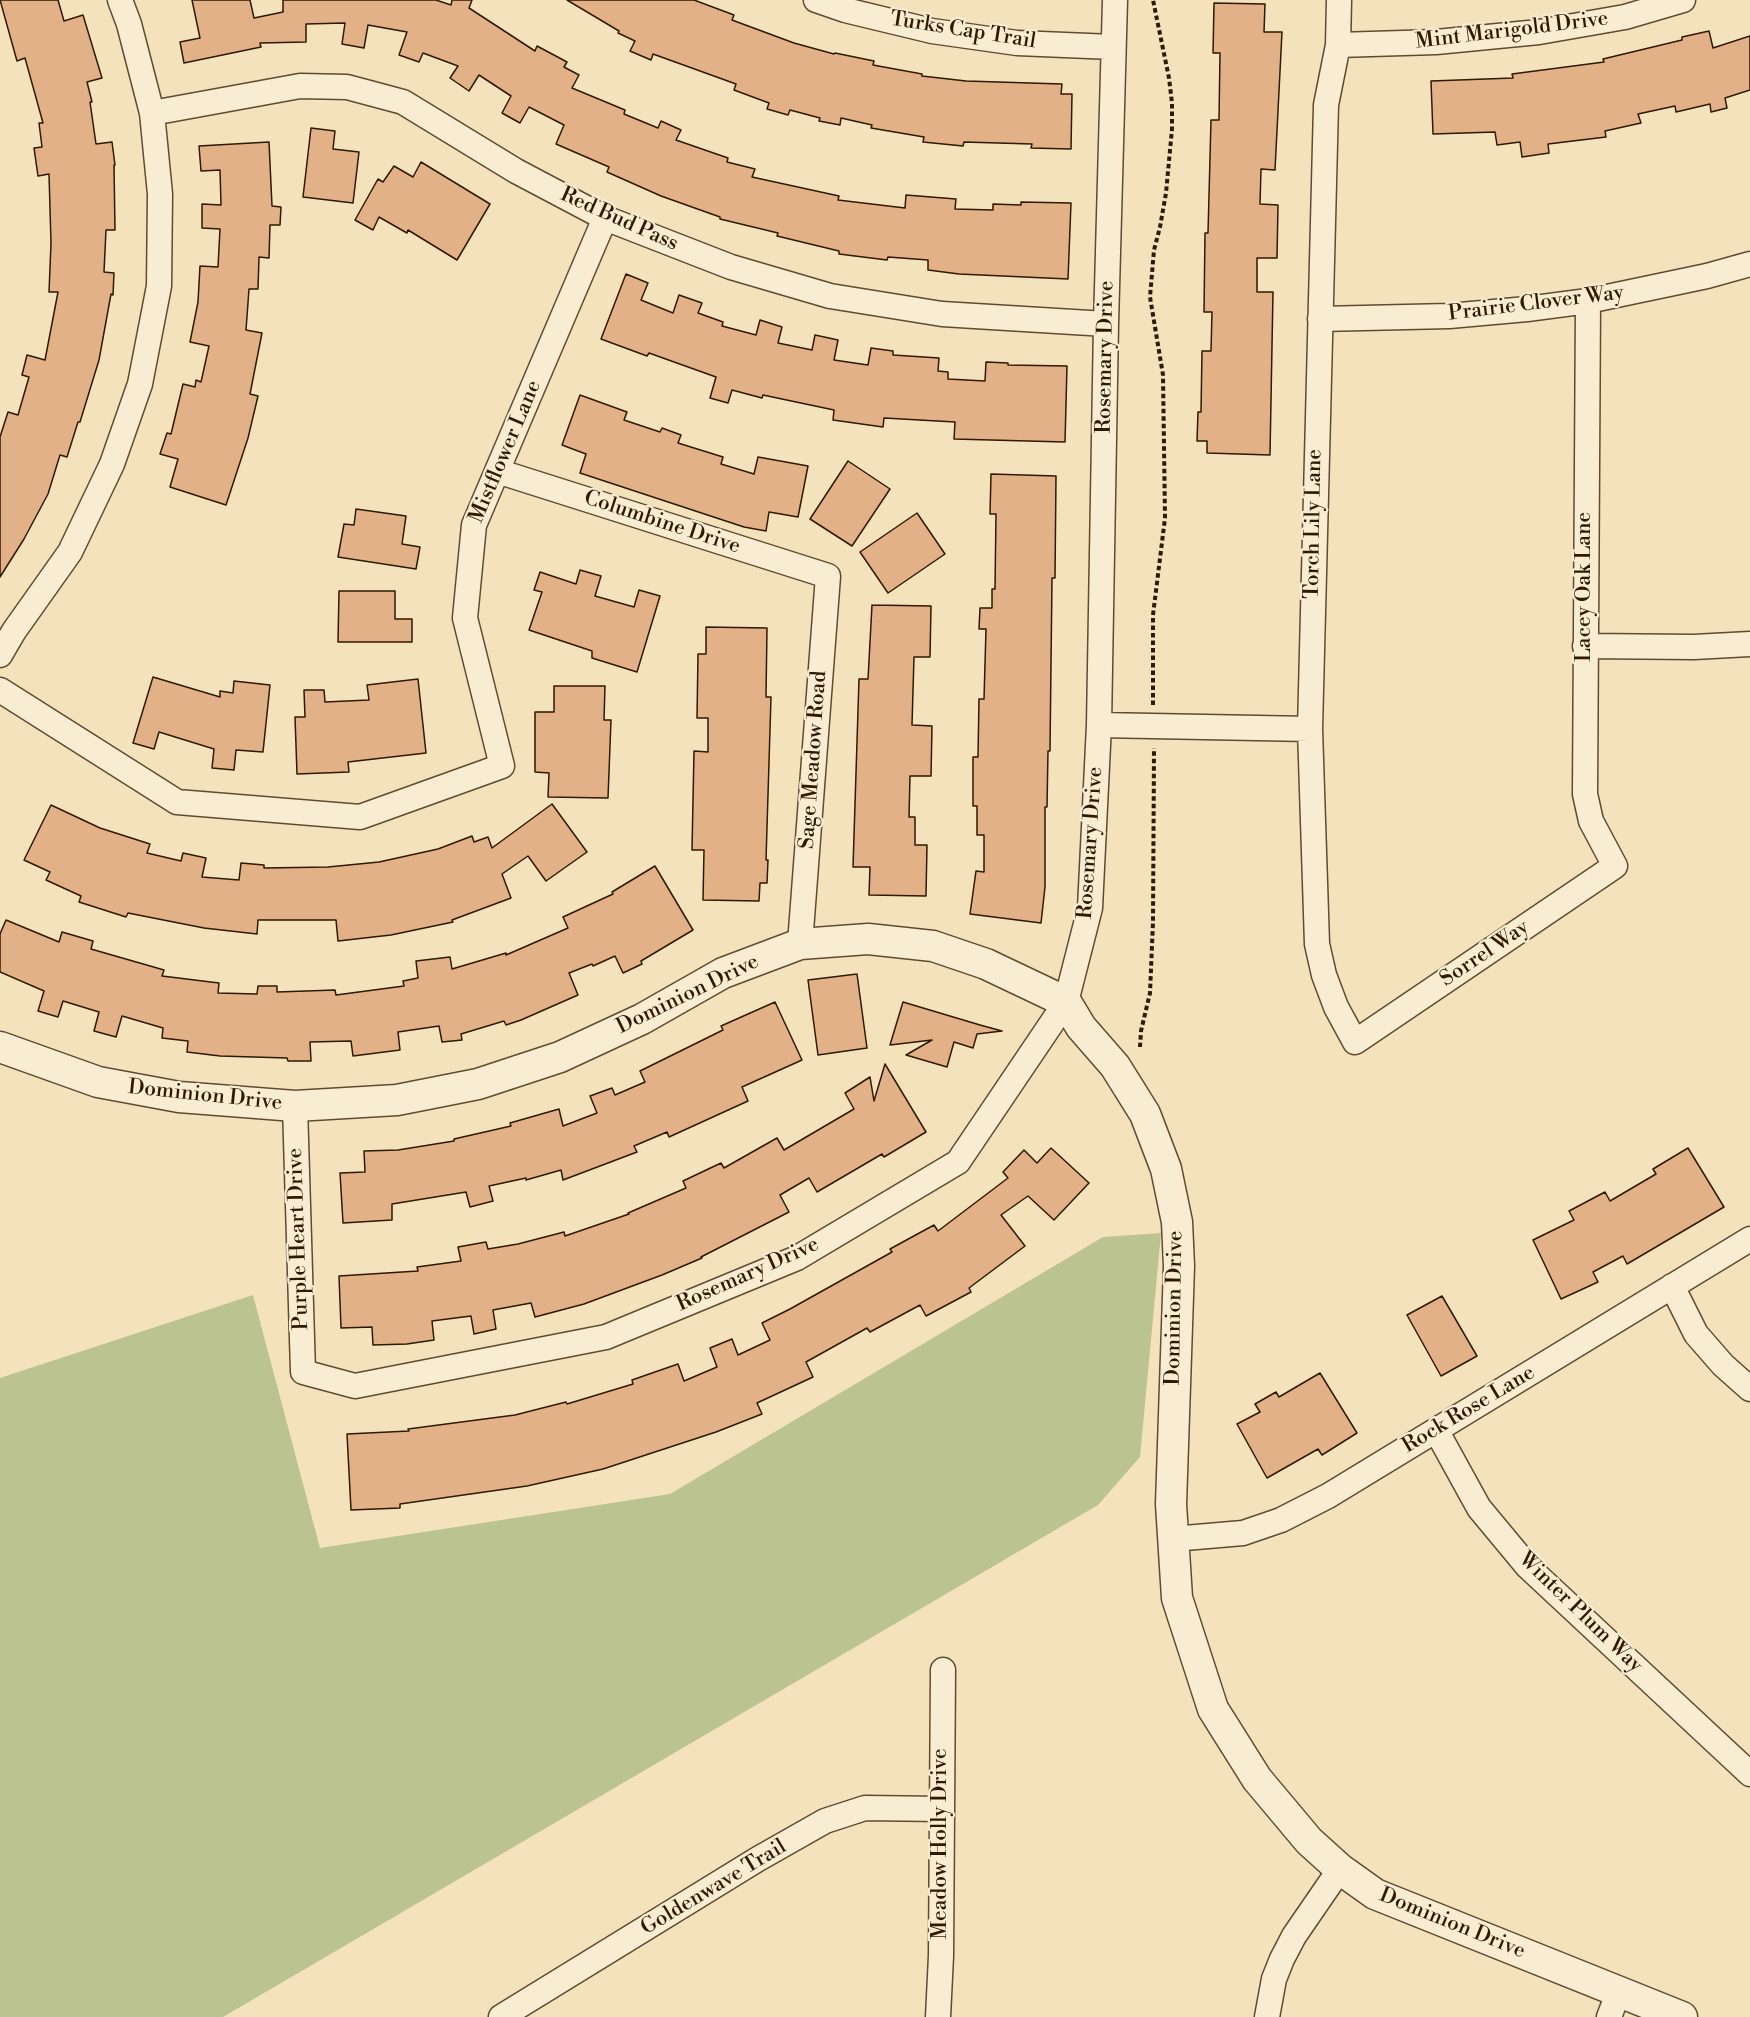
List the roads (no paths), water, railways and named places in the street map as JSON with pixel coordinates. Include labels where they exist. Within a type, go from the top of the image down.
[{"type":"street","points":[[0,656],[70,552],[112,464],[140,384],[159,286],[160,194],[152,113],[129,24],[120,0]]},
{"type":"street","name":"Turks Cap Trail","points":[[816,0],[844,10],[932,31],[1017,43],[1113,47]]},
{"type":"street","name":"Rosemary Drive","points":[[303,1372],[355,1386],[606,1337],[797,1258],[958,1162],[1066,1002],[1090,908],[1099,725],[1106,324],[1115,0]]},
{"type":"street","name":"Torch Lily Lane","points":[[1339,0],[1338,45],[1326,105],[1310,729],[1317,944],[1324,975],[1336,1007],[1355,1042]]},
{"type":"street","name":"Mint Marigold Drive","points":[[1338,45],[1436,42],[1539,32],[1625,17],[1683,0]]},
{"type":"street","name":"Red Bud Pass","points":[[152,113],[300,86],[347,87],[403,102],[516,171],[605,218],[731,267],[830,296],[942,315],[1106,324]]},
{"type":"street","name":"Mistflower Lane","points":[[0,690],[177,802],[360,817],[502,766],[465,618],[474,525],[605,218]]},
{"type":"street","name":"Prairie Clover Way","points":[[1320,319],[1449,316],[1527,309],[1588,300],[1707,276],[1750,264]]},
{"type":"street","name":"Lacey Oak Lane","points":[[1588,300],[1585,794],[1591,821],[1615,866]]},
{"type":"street","name":"Columbine Drive","points":[[497,471],[828,576]]},
{"type":"street","name":"Sage Meadow Road","points":[[800,944],[828,576]]},
{"type":"street","points":[[1585,646],[1706,647],[1750,644]]},
{"type":"street","points":[[1099,725],[1310,729]]},
{"type":"street","name":"Sorrel Way","points":[[1355,1042],[1615,866]]},
{"type":"street","name":"Dominion Drive","points":[[0,1047],[98,1082],[179,1097],[295,1106],[397,1100],[478,1084],[560,1057],[642,1019],[723,973],[800,944],[868,939],[933,946],[986,964],[1066,1002],[1081,1027],[1115,1066],[1145,1114],[1166,1169],[1173,1201],[1177,1222],[1179,1266],[1171,1504],[1177,1598],[1213,1709],[1257,1779],[1309,1840],[1340,1869],[1376,1894],[1614,2004],[1682,2017]]},
{"type":"street","name":"Purple Heart Drive","points":[[295,1106],[303,1372]]},
{"type":"street","name":"Rock Rose Lane","points":[[1173,1539],[1243,1533],[1281,1520],[1328,1496],[1750,1239]]},
{"type":"street","points":[[1672,1286],[1696,1334],[1723,1365],[1750,1389]]},
{"type":"street","name":"Winter Plum Way","points":[[1436,1430],[1479,1508],[1528,1567],[1750,1774]]},
{"type":"street","name":"Meadow Holly Drive","points":[[938,2017],[941,1956],[943,1670]]},
{"type":"street","name":"Goldenwave Trail","points":[[501,2017],[758,1859],[825,1821],[866,1808],[942,1809]]},
{"type":"street","points":[[1267,2017],[1274,1979],[1282,1959],[1294,1936],[1340,1869]]}]
